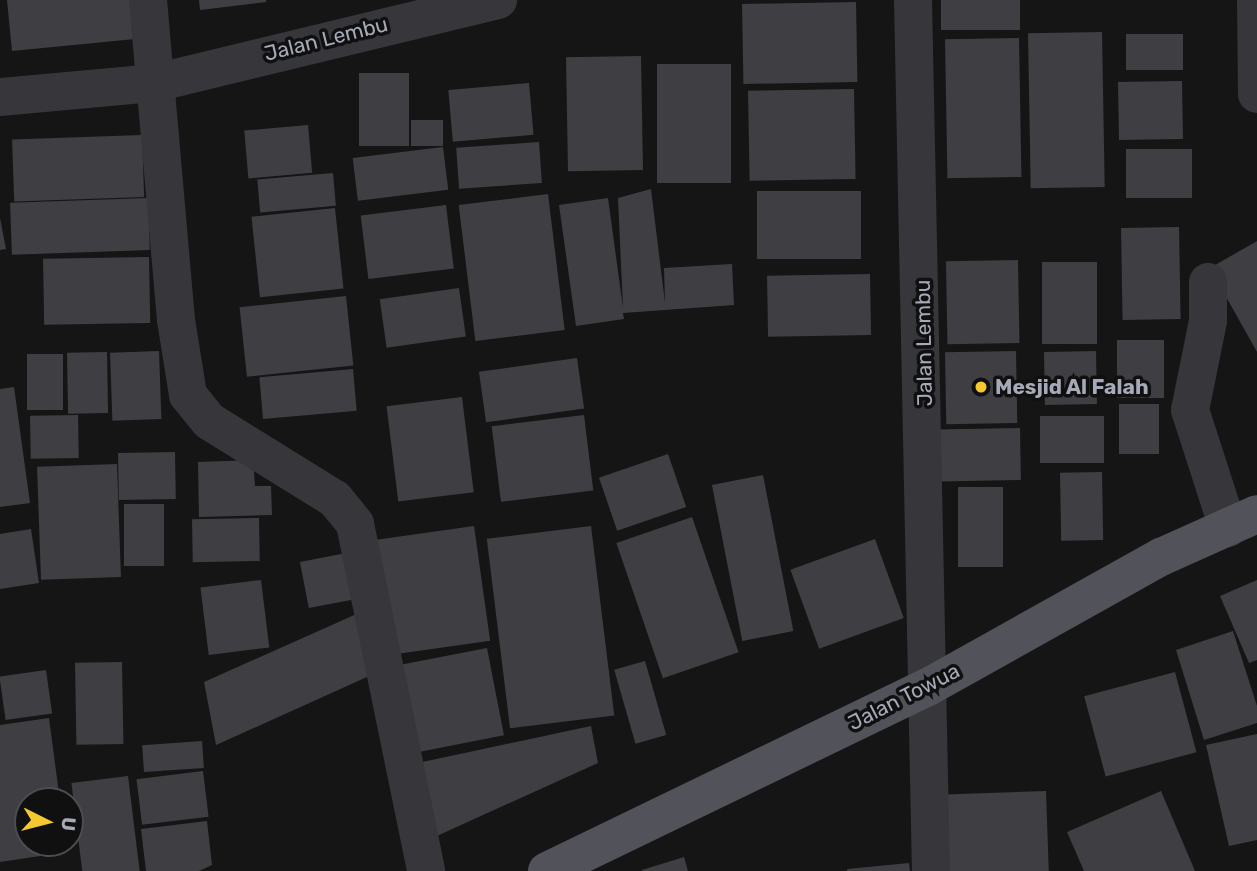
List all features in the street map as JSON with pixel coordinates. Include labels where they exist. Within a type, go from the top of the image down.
[{"type":"main road","name":"Jalan Towua","points":[[547,871],[928,687],[1161,557],[1242,521]]},
{"type":"street","points":[[148,0],[188,395],[209,421],[335,499],[355,524],[426,871]]},
{"type":"street","name":"Jalan Lembu","points":[[0,97],[155,83],[419,7],[498,0]]},
{"type":"street","name":"Jalan Lembu","points":[[914,0],[931,871]]},
{"type":"street","points":[[1256,0],[1257,94]]},
{"type":"street","points":[[1208,282],[1208,321],[1190,410],[1242,521]]},
{"type":"building","points":[[7,0],[132,0],[135,39],[12,51]]},
{"type":"building","points":[[199,0],[266,0],[266,2],[200,10]]},
{"type":"building","points":[[941,0],[1020,0],[1020,30],[941,30]]},
{"type":"building","points":[[856,2],[857,82],[743,84],[742,4]]},
{"type":"building","points":[[1102,32],[1105,187],[1031,188],[1028,33]]},
{"type":"building","points":[[1126,34],[1183,34],[1183,70],[1126,70]]},
{"type":"building","points":[[1019,38],[1021,177],[947,178],[945,39]]},
{"type":"building","points":[[641,56],[643,170],[568,171],[566,57]]},
{"type":"building","points":[[657,64],[731,64],[731,183],[657,183]]},
{"type":"building","points":[[359,73],[409,73],[409,146],[359,146]]},
{"type":"building","points":[[1182,81],[1183,139],[1119,140],[1118,82]]},
{"type":"building","points":[[529,83],[534,135],[453,142],[448,90]]},
{"type":"building","points":[[854,89],[856,179],[750,181],[748,91]]},
{"type":"building","points":[[411,120],[443,120],[443,146],[411,146]]},
{"type":"building","points":[[308,125],[312,173],[248,178],[244,131]]},
{"type":"building","points":[[142,135],[144,197],[14,201],[12,140]]},
{"type":"building","points":[[539,142],[542,183],[459,189],[456,148]]},
{"type":"building","points":[[443,147],[448,190],[358,201],[353,158]]},
{"type":"building","points":[[1126,149],[1192,149],[1192,198],[1126,198]]},
{"type":"building","points":[[333,173],[336,206],[260,212],[257,180]]},
{"type":"building","points":[[651,189],[665,303],[664,268],[732,264],[734,305],[623,313],[624,319],[576,326],[559,205],[608,198],[623,308],[618,198]]},
{"type":"building","points":[[757,191],[861,191],[861,259],[757,259]]},
{"type":"building","points":[[548,194],[565,330],[475,341],[459,205]]},
{"type":"building","points":[[148,198],[150,250],[12,255],[10,203]]},
{"type":"building","points":[[446,205],[454,269],[368,279],[361,215]]},
{"type":"building","points":[[335,208],[343,289],[260,297],[251,217]]},
{"type":"building","points":[[0,218],[6,249],[0,250]]},
{"type":"building","points":[[1179,227],[1181,319],[1123,320],[1121,228]]},
{"type":"building","points":[[1257,241],[1257,352],[1210,268]]},
{"type":"building","points":[[149,257],[150,323],[44,325],[43,259]]},
{"type":"building","points":[[1018,260],[1019,343],[947,344],[946,261]]},
{"type":"building","points":[[1042,262],[1097,262],[1097,344],[1042,344]]},
{"type":"building","points":[[870,274],[871,335],[768,337],[767,276]]},
{"type":"building","points":[[459,288],[466,337],[387,348],[380,299]]},
{"type":"building","points":[[346,296],[353,366],[247,377],[240,307]]},
{"type":"building","points":[[1117,340],[1164,340],[1164,398],[1117,398]]},
{"type":"building","points":[[159,351],[161,419],[112,421],[110,353]]},
{"type":"building","name":"Mesjid Al Falah","points":[[1016,351],[1017,423],[946,424],[945,352]]},
{"type":"building","points":[[1096,351],[1097,404],[1045,405],[1044,352]]},
{"type":"building","points":[[107,352],[108,413],[68,414],[67,353]]},
{"type":"building","points":[[27,354],[63,354],[63,410],[27,410]]},
{"type":"building","points":[[577,358],[584,409],[486,422],[479,372]]},
{"type":"building","points":[[353,369],[357,411],[263,419],[259,377]]},
{"type":"building","points":[[14,387],[30,503],[0,507],[0,389]]},
{"type":"building","points":[[462,397],[474,492],[398,502],[387,406]]},
{"type":"building","points":[[1119,404],[1159,404],[1159,454],[1119,454]]},
{"type":"building","points":[[78,415],[79,458],[31,459],[30,416]]},
{"type":"building","points":[[584,415],[593,490],[501,502],[492,426]]},
{"type":"building","points":[[1040,416],[1104,416],[1104,463],[1040,463]]},
{"type":"building","points":[[1020,428],[1021,480],[939,481],[938,429]]},
{"type":"building","points":[[175,452],[176,499],[119,500],[118,453]]},
{"type":"building","points":[[668,454],[686,507],[617,531],[599,478]]},
{"type":"building","points":[[253,460],[255,486],[271,486],[272,515],[199,517],[198,462]]},
{"type":"building","points":[[117,464],[121,577],[41,580],[37,467]]},
{"type":"building","points":[[1102,472],[1103,540],[1061,541],[1060,473]]},
{"type":"building","points":[[763,475],[793,631],[742,641],[712,485]]},
{"type":"building","points":[[958,487],[1003,487],[1003,567],[958,567]]},
{"type":"building","points":[[124,504],[164,504],[164,566],[124,566]]},
{"type":"building","points":[[692,517],[739,652],[663,678],[616,543]]},
{"type":"building","points":[[259,518],[260,561],[193,562],[192,519]]},
{"type":"building","points":[[474,526],[490,641],[391,655],[375,540]]},
{"type":"building","points":[[591,526],[614,716],[510,728],[487,539]]},
{"type":"building","points":[[31,529],[39,583],[0,589],[0,534]]},
{"type":"building","points":[[875,539],[904,618],[819,649],[790,570]]},
{"type":"building","points":[[346,553],[355,599],[309,608],[300,562]]},
{"type":"building","points":[[261,580],[269,647],[209,655],[200,587]]},
{"type":"building","points":[[1257,580],[1257,660],[1249,663],[1220,596]]},
{"type":"building","points":[[370,608],[378,672],[216,745],[204,682]]},
{"type":"building","points":[[1233,631],[1257,706],[1257,723],[1204,740],[1176,650]]},
{"type":"building","points":[[487,648],[504,735],[418,752],[401,665]]},
{"type":"building","points":[[645,661],[666,735],[635,744],[614,670]]},
{"type":"building","points":[[122,662],[123,744],[76,745],[75,663]]},
{"type":"building","points":[[46,670],[52,714],[6,720],[0,676]]},
{"type":"building","points":[[1175,672],[1196,752],[1106,777],[1084,696]]},
{"type":"building","points":[[49,718],[58,787],[14,787],[14,857],[34,857],[0,862],[0,725]]},
{"type":"building","points":[[591,726],[598,763],[428,840],[413,764]]},
{"type":"building","points":[[1257,734],[1257,840],[1229,846],[1206,745]]},
{"type":"building","points":[[202,741],[204,768],[144,772],[142,745]]},
{"type":"building","points":[[203,771],[209,817],[142,825],[136,779]]},
{"type":"building","points":[[128,776],[140,871],[82,871],[84,787],[72,787],[71,783]]},
{"type":"building","points":[[1046,791],[1049,871],[940,871],[937,795]]},
{"type":"building","points":[[1161,791],[1195,871],[1084,871],[1067,832]]},
{"type":"building","points":[[207,821],[212,865],[199,871],[146,871],[141,829]]},
{"type":"building","points":[[684,857],[688,871],[642,871],[642,870]]},
{"type":"building","points":[[909,863],[910,871],[847,871],[847,869]]},
{"type":"place","name":"Mesjid Al Falah","points":[[981,387]]}]
